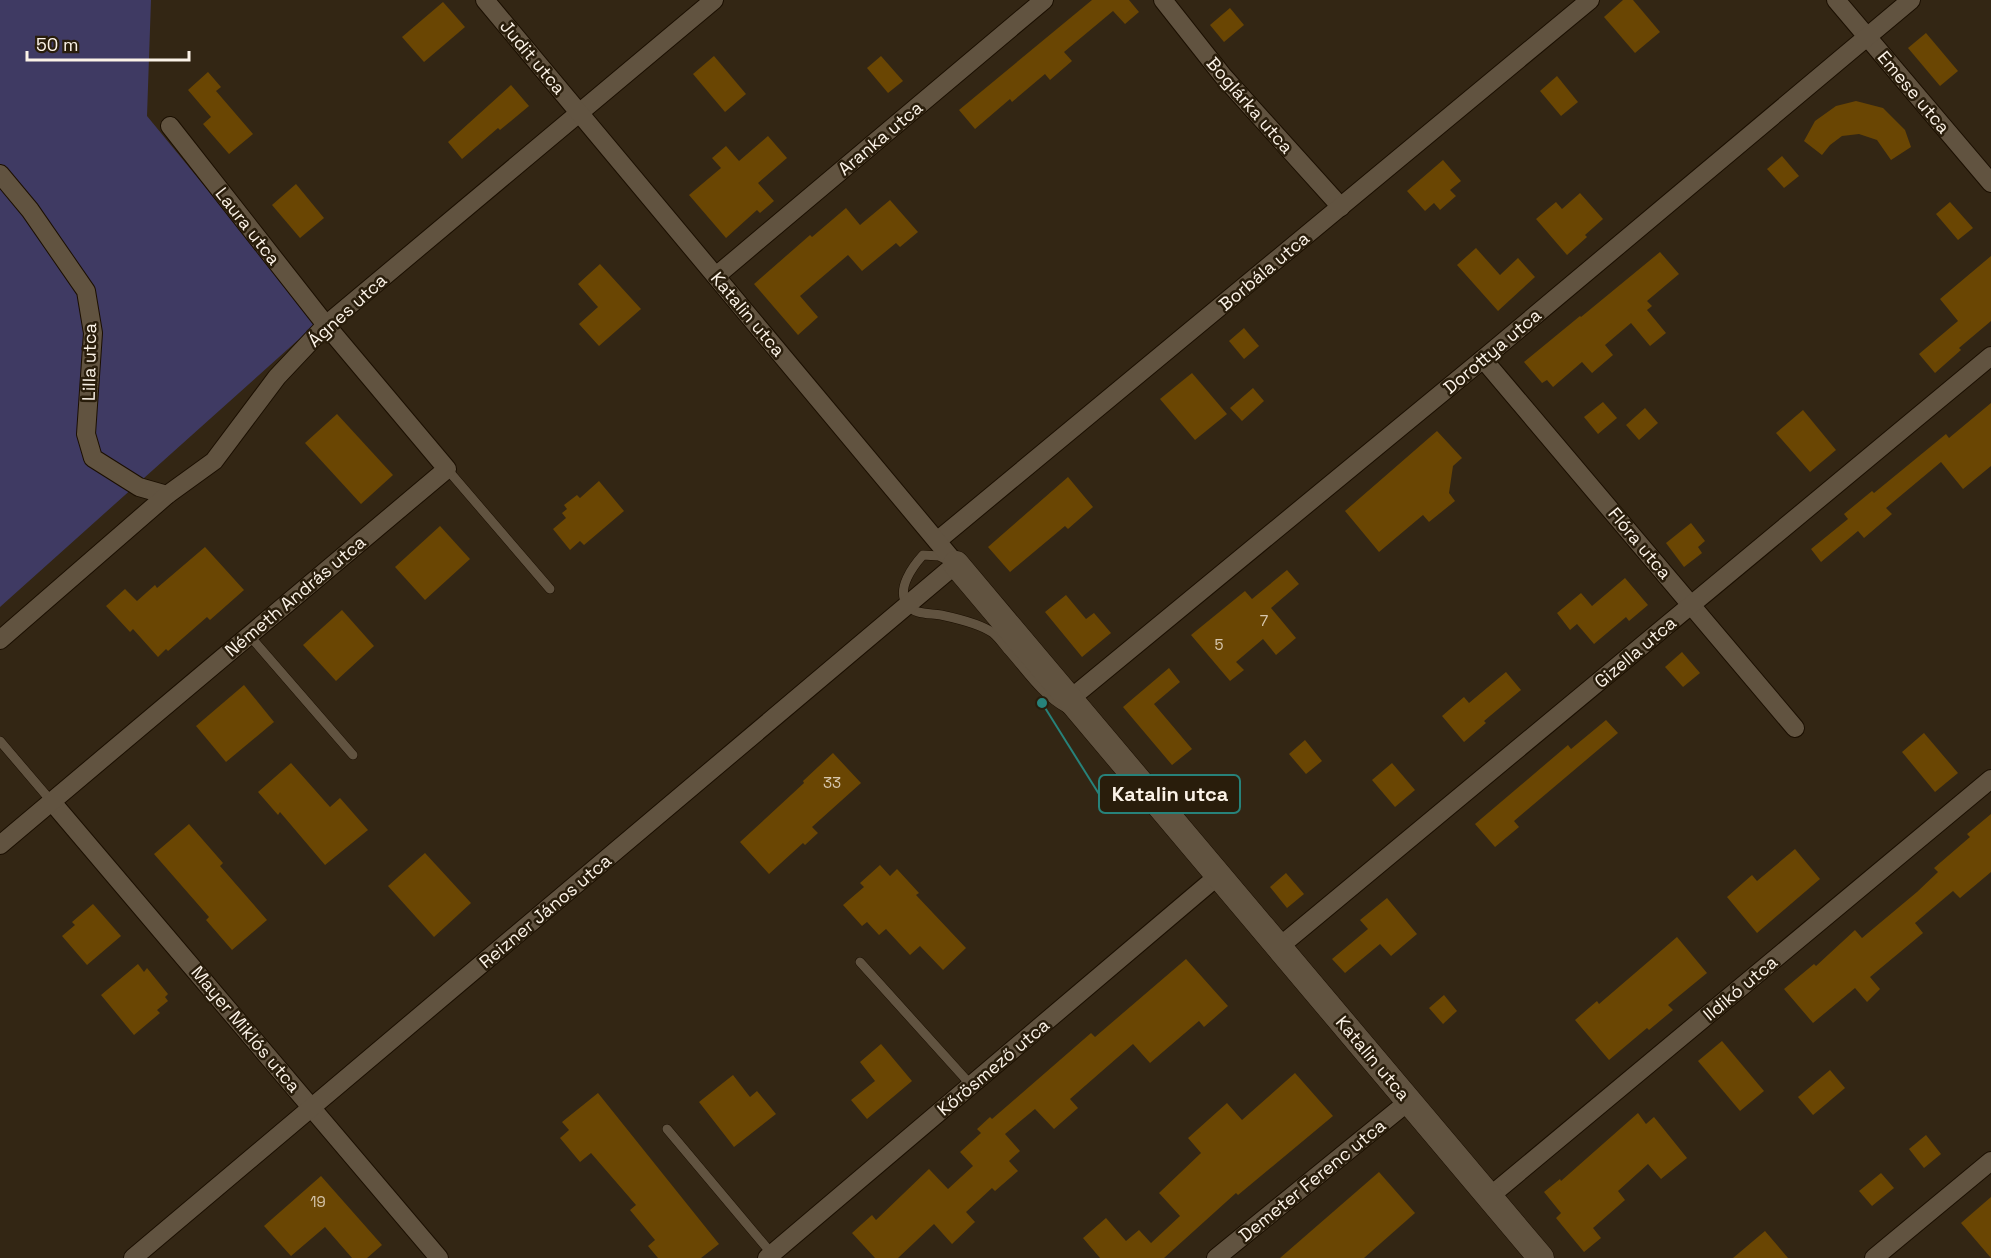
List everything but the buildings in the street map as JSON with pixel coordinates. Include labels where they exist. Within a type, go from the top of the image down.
[{"type":"street","name":"Judit utca","points":[[485,0],[581,114]]},
{"type":"street","name":"Ágnes utca","points":[[0,640],[168,495],[214,461],[277,377],[326,325],[581,114],[714,0]]},
{"type":"street","name":"Aranka utca","points":[[716,276],[1044,0]]},
{"type":"street","name":"Boglárka utca","points":[[1162,0],[1223,76],[1341,207]]},
{"type":"street","name":"Borbála utca","points":[[938,541],[1590,0]]},
{"type":"street","name":"Emese utca","points":[[1836,0],[1991,183]]},
{"type":"street","name":"Dorottya utca","points":[[1070,699],[1483,359],[1911,0]]},
{"type":"street","name":"Katalin utca","points":[[581,114],[956,564],[1541,1258]]},
{"type":"street","name":"Laura utca","points":[[170,126],[326,325]]},
{"type":"street","name":"Lilla utca","points":[[0,174],[30,210],[86,291],[93,333],[86,434],[93,458],[139,487],[168,495]]},
{"type":"street","points":[[326,325],[447,469]]},
{"type":"street","name":"Gizella utca","points":[[1279,947],[1991,356]]},
{"type":"street","name":"Flóra utca","points":[[1483,359],[1795,728]]},
{"type":"street","name":"Németh András utca","points":[[0,845],[447,469]]},
{"type":"street","name":"Reizner János utca","points":[[133,1258],[956,564]]},
{"type":"street","name":"Ildikó utca","points":[[1489,1197],[1991,779]]},
{"type":"street","name":"Mayer Miklós utca","points":[[52,802],[439,1258]]},
{"type":"street","name":"Kőrösmező utca","points":[[770,1256],[1219,876]]},
{"type":"street","name":"Demeter Ferenc utca","points":[[1216,1258],[1409,1101]]},
{"type":"street","points":[[1874,1258],[1991,1161]]},
{"type":"lane","points":[[447,469],[550,589]]},
{"type":"lane","points":[[956,564],[939,556],[923,555],[911,568],[905,585],[904,597],[907,606],[920,614],[940,615],[970,622],[992,632],[1053,701],[1091,724]]},
{"type":"lane","points":[[249,635],[353,756]]},
{"type":"lane","points":[[0,741],[52,802]]},
{"type":"lane","points":[[860,962],[971,1085]]},
{"type":"lane","points":[[667,1129],[770,1256]]},
{"type":"shaded area","points":[[0,0],[151,0],[147,116],[317,323],[0,607]]},
{"type":"place","name":"Katalin utca","points":[[1042,703]]}]
